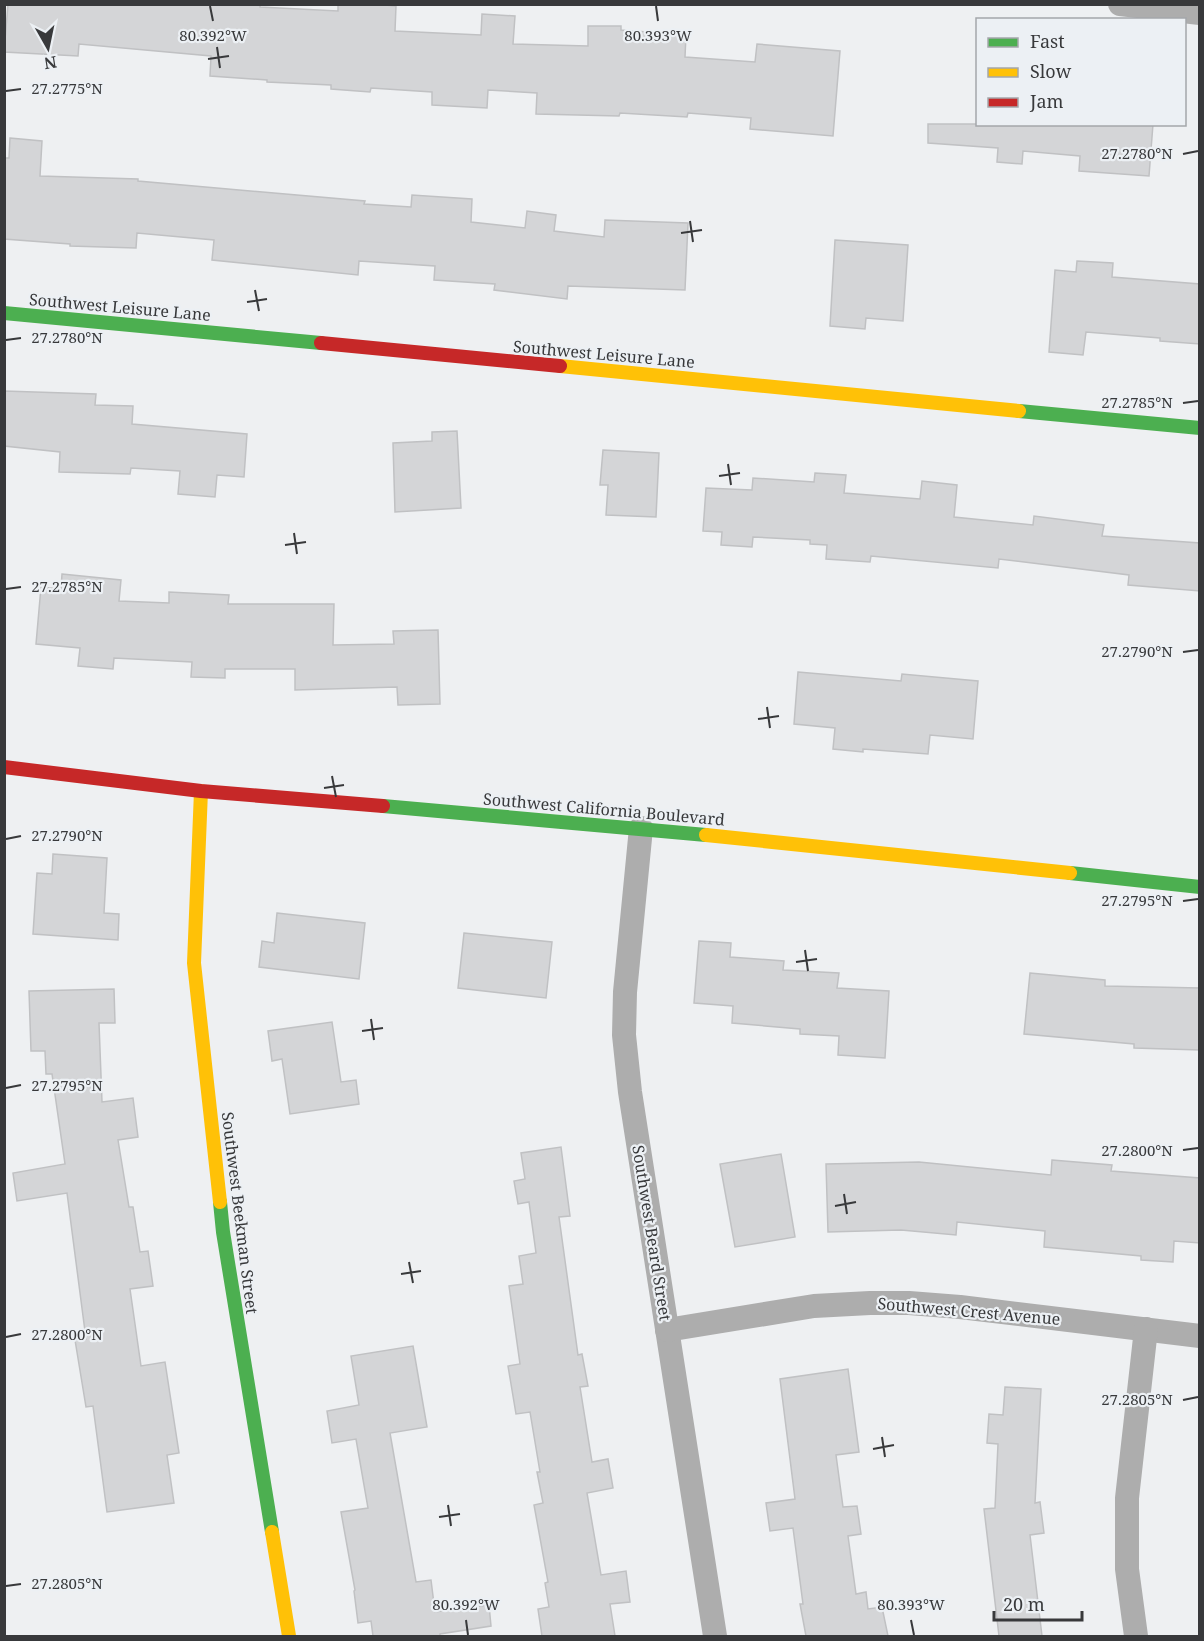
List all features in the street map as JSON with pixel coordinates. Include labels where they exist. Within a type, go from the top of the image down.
[{"type":"street","points":[[1120,4],[1200,13]]},
{"type":"street","name":"Southwest Leisure Lane","points":[[4,313],[1200,428]]},
{"type":"street","name":"Southwest California Boulevard","points":[[4,767],[201,791],[642,828],[1200,887]]},
{"type":"street","name":"Southwest Beekman Street","points":[[201,791],[195,963],[198,998],[223,1232],[289,1636]]},
{"type":"street","name":"Southwest Beard Street","points":[[642,828],[625,992],[624,1035],[630,1092],[715,1636]]},
{"type":"street","name":"Southwest Crest Avenue","points":[[667,1330],[814,1306],[909,1303],[1200,1336]]},
{"type":"street","points":[[1136,1636],[1127,1569],[1127,1498],[1146,1329]]},
{"type":"building","points":[[8,4],[260,4],[260,7],[338,11],[338,4],[374,4],[396,6],[395,31],[481,35],[482,14],[515,16],[513,44],[588,46],[588,26],[621,26],[621,30],[686,35],[685,57],[755,62],[757,44],[840,51],[833,136],[750,129],[751,118],[688,113],[687,117],[620,113],[619,116],[536,114],[537,93],[488,90],[487,108],[432,105],[432,92],[371,88],[370,92],[331,89],[331,85],[210,76],[211,56],[79,44],[78,56],[4,52]]},
{"type":"building","points":[[928,124],[1153,126],[1149,176],[1079,171],[1080,156],[1023,151],[1022,164],[997,162],[998,148],[928,143]]},
{"type":"building","points":[[10,138],[42,141],[40,176],[138,179],[138,181],[411,207],[412,195],[472,199],[471,222],[525,228],[527,211],[556,215],[554,231],[604,237],[605,220],[688,223],[685,290],[568,286],[567,299],[494,290],[495,284],[434,280],[435,266],[359,261],[358,275],[212,260],[214,240],[137,233],[136,248],[70,246],[70,244],[4,239],[4,158],[9,158]]},
{"type":"building","points":[[835,240],[908,245],[903,321],[866,318],[865,329],[830,326]]},
{"type":"building","points":[[1077,261],[1113,263],[1112,277],[1200,284],[1200,344],[1086,332],[1083,355],[1049,352],[1055,270],[1076,272]]},
{"type":"building","points":[[4,391],[96,394],[95,405],[133,406],[132,424],[247,434],[244,477],[217,475],[215,497],[178,494],[180,471],[131,468],[130,474],[59,472],[60,452],[4,446]]},
{"type":"building","points":[[457,431],[461,508],[395,512],[393,443],[432,441],[432,432]]},
{"type":"building","points":[[603,450],[659,453],[656,517],[606,515],[608,485],[600,485]]},
{"type":"building","points":[[815,473],[846,475],[844,493],[920,499],[922,481],[957,485],[954,517],[1033,525],[1034,516],[1104,525],[1102,536],[1200,543],[1200,591],[1128,585],[1129,575],[999,559],[998,568],[871,556],[870,562],[826,559],[827,545],[810,544],[810,540],[753,537],[752,547],[721,545],[722,532],[703,531],[706,488],[752,490],[753,478],[814,482]]},
{"type":"building","points":[[62,574],[121,580],[119,601],[169,603],[169,592],[229,595],[228,604],[334,604],[333,645],[394,644],[393,631],[438,630],[440,704],[398,705],[397,687],[295,690],[295,669],[225,669],[225,678],[191,677],[192,662],[114,658],[113,669],[78,666],[80,648],[36,644],[41,587],[61,589]]},
{"type":"building","points":[[798,672],[901,681],[902,674],[978,681],[973,739],[930,735],[928,754],[833,749],[835,728],[794,724]]},
{"type":"building","points":[[53,854],[107,858],[104,913],[119,914],[118,940],[33,934],[37,873],[52,874]]},
{"type":"building","points":[[277,913],[365,923],[359,979],[259,967],[262,941],[274,943]]},
{"type":"building","points":[[464,933],[552,942],[546,998],[458,988]]},
{"type":"building","points":[[699,941],[731,943],[730,957],[784,961],[783,970],[839,973],[837,988],[889,991],[885,1058],[838,1055],[839,1036],[800,1034],[800,1029],[732,1023],[733,1006],[694,1003]]},
{"type":"building","points":[[1030,973],[1105,980],[1105,986],[1200,988],[1200,1050],[1134,1048],[1134,1044],[1024,1034]]},
{"type":"building","points":[[114,989],[115,1023],[99,1023],[102,1102],[133,1098],[138,1137],[118,1140],[129,1207],[133,1207],[140,1252],[148,1251],[153,1286],[130,1289],[141,1366],[165,1362],[179,1453],[167,1455],[174,1503],[107,1512],[93,1406],[86,1407],[75,1340],[86,1339],[67,1193],[17,1201],[13,1173],[65,1164],[52,1074],[46,1074],[45,1051],[31,1051],[29,991]]},
{"type":"building","points":[[332,1022],[341,1082],[356,1080],[359,1104],[290,1114],[282,1059],[272,1061],[268,1031]]},
{"type":"building","points":[[561,1147],[570,1216],[559,1217],[578,1355],[582,1354],[588,1386],[580,1387],[592,1462],[608,1459],[613,1488],[587,1493],[601,1575],[626,1571],[630,1602],[610,1604],[615,1636],[542,1636],[538,1609],[549,1607],[545,1583],[548,1582],[534,1505],[543,1503],[537,1472],[540,1472],[530,1412],[516,1414],[508,1366],[520,1364],[509,1286],[523,1284],[519,1256],[536,1253],[529,1202],[518,1204],[514,1181],[525,1179],[521,1153]]},
{"type":"building","points":[[781,1154],[795,1237],[735,1247],[720,1164]]},
{"type":"building","points":[[1052,1160],[1112,1165],[1111,1171],[1200,1178],[1200,1243],[1174,1241],[1173,1262],[1141,1260],[1141,1256],[1044,1247],[1045,1231],[957,1222],[956,1235],[901,1230],[828,1232],[826,1164],[919,1162],[1051,1175]]},
{"type":"building","points":[[413,1346],[427,1427],[390,1433],[416,1582],[431,1580],[435,1612],[489,1605],[491,1626],[440,1634],[440,1636],[373,1636],[371,1621],[358,1623],[355,1590],[341,1512],[368,1508],[356,1439],[332,1443],[327,1411],[359,1405],[351,1356]]},
{"type":"building","points":[[848,1369],[859,1452],[836,1455],[843,1507],[857,1506],[861,1534],[848,1536],[856,1594],[866,1592],[868,1609],[882,1607],[888,1636],[806,1636],[800,1604],[803,1604],[793,1528],[770,1531],[766,1503],[795,1499],[780,1379]]},
{"type":"building","points":[[1005,1387],[1041,1389],[1035,1503],[1040,1502],[1044,1533],[1030,1535],[1042,1636],[999,1636],[984,1509],[995,1508],[998,1444],[987,1443],[989,1414],[1003,1415]]},
{"type":"traffic: fast","points":[[4,313],[321,343]]},
{"type":"traffic: fast","points":[[1019,411],[1200,428]]},
{"type":"traffic: fast","points":[[383,806],[706,835]]},
{"type":"traffic: fast","points":[[1070,873],[1200,887]]},
{"type":"traffic: fast","points":[[220,1202],[272,1532]]},
{"type":"traffic: slow","points":[[560,366],[1019,411]]},
{"type":"traffic: slow","points":[[201,791],[194,963],[220,1202]]},
{"type":"traffic: slow","points":[[706,835],[1070,873]]},
{"type":"traffic: slow","points":[[272,1532],[289,1636]]},
{"type":"traffic: jam","points":[[321,343],[560,366]]},
{"type":"traffic: jam","points":[[4,767],[201,791],[383,806]]}]
